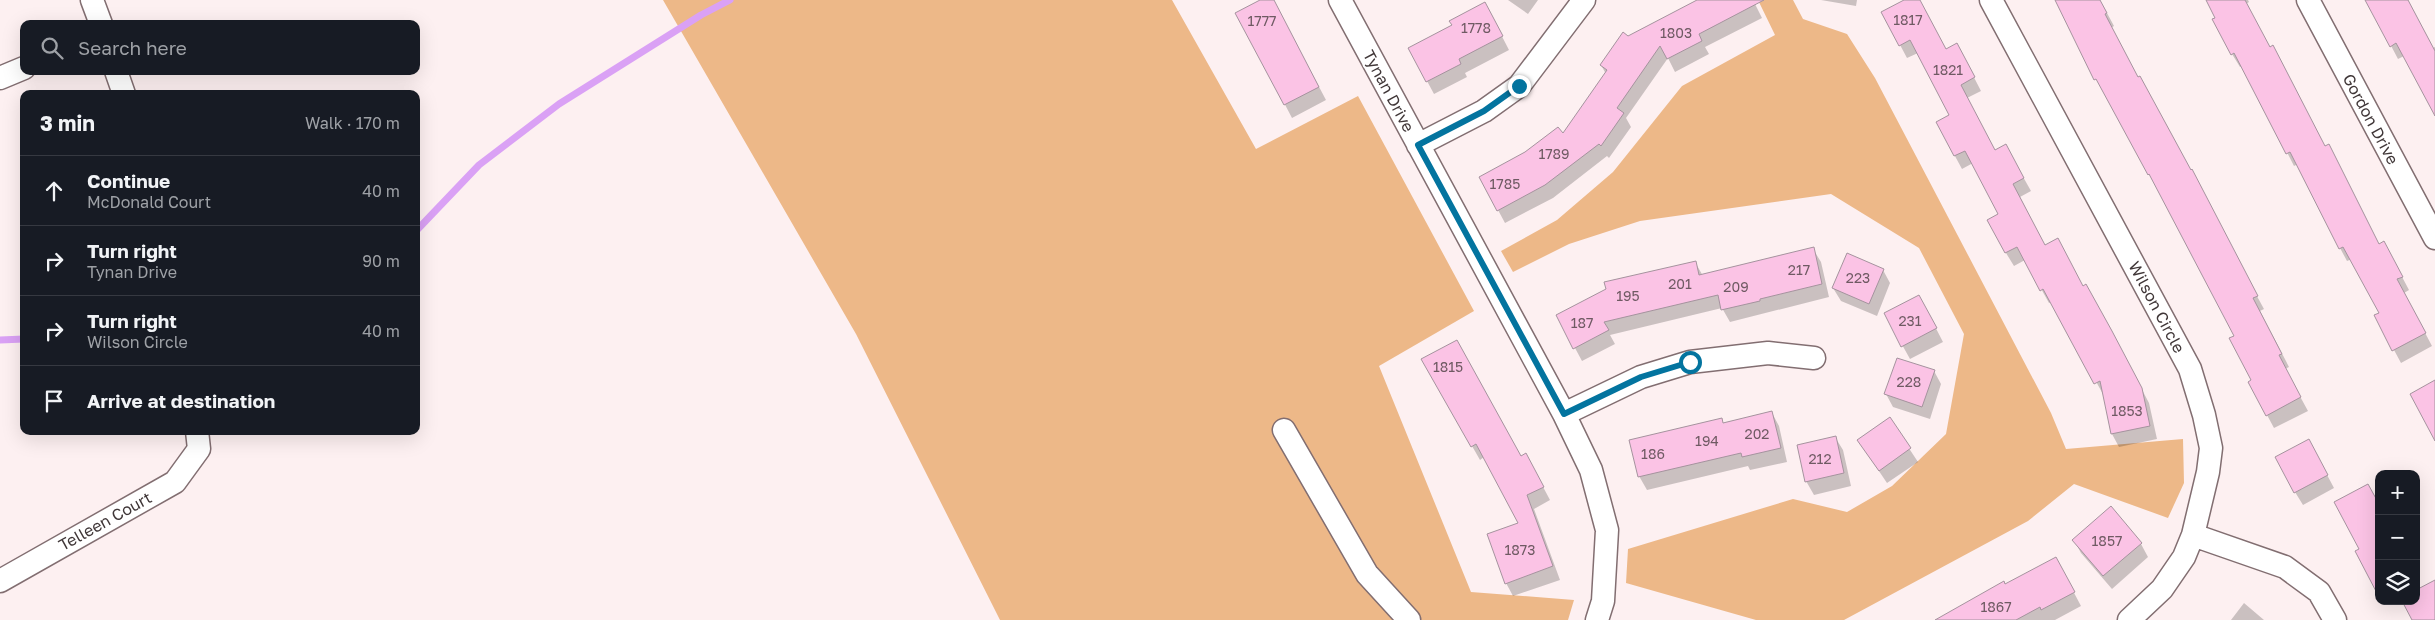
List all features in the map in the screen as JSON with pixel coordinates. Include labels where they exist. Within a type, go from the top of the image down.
[{"type":"street","points":[[92,0],[100,20]]},
{"type":"street","name":"Tynan Drive","points":[[1340,0],[1564,414],[1591,470],[1607,530],[1603,601],[1597,620]]},
{"type":"street","points":[[1418,145],[1484,111],[1519,86],[1584,0]]},
{"type":"street","name":"Wilson Circle","points":[[1991,0],[2190,369],[2204,415],[2211,448],[2208,472],[2193,535],[2184,557],[2162,589],[2129,620]]},
{"type":"street","name":"Gordon Drive","points":[[2308,0],[2435,238]]},
{"type":"street","points":[[0,78],[20,70]]},
{"type":"street","points":[[117,75],[123,90]]},
{"type":"street","points":[[1564,414],[1641,377],[1690,362],[1768,353],[1814,358]]},
{"type":"street","points":[[1284,430],[1367,574],[1409,620]]},
{"type":"street","name":"Telleen Court","points":[[0,581],[175,482],[198,440]]},
{"type":"street","points":[[2193,535],[2285,567],[2319,592],[2335,620]]},
{"type":"shaded area","points":[[663,0],[1172,0],[1256,149],[1358,96],[1474,311],[1379,366],[1471,592],[1574,600],[1568,620],[1000,620],[856,334]]},
{"type":"shaded area","points":[[1758,0],[1793,0],[1803,19],[1847,34],[1875,78],[2051,413],[2066,449],[2183,439],[2184,483],[2168,518],[2074,484],[2028,521],[1844,620],[1756,620],[1626,583],[1628,549],[1793,499],[1847,512],[1892,486],[1946,434],[1964,334],[1919,248],[1831,194],[1640,221],[1569,244],[1513,272],[1501,251],[1557,220],[1613,172],[1682,86],[1775,35]]},
{"type":"building","points":[[1260,0],[1274,0],[1319,87],[1284,105],[1235,13]]},
{"type":"building","points":[[1697,0],[1764,0],[1699,34],[1702,41],[1667,59],[1660,46],[1617,108],[1624,113],[1601,146],[1599,144],[1545,185],[1497,211],[1479,177],[1525,152],[1558,127],[1563,133],[1607,70],[1600,65],[1623,32],[1628,36]]},
{"type":"building","points":[[1904,0],[1920,0],[1946,49],[1957,43],[1975,77],[1961,85],[1995,150],[2006,144],[2024,178],[2013,184],[2045,245],[2058,238],[2083,286],[2086,284],[2142,388],[2150,426],[2111,434],[2100,381],[2094,384],[2043,289],[2040,291],[2017,247],[2005,253],[1987,220],[1998,214],[1965,151],[1954,156],[1936,122],[1949,115],[1910,40],[1899,46],[1881,12]]},
{"type":"building","points":[[2055,0],[2100,0],[2107,13],[2105,14],[2138,77],[2140,76],[2192,169],[2258,296],[2253,298],[2282,354],[2279,355],[2301,397],[2266,416],[2248,382],[2251,380],[2229,338],[2234,336],[2149,174],[2096,79],[2094,80]]},
{"type":"building","points":[[2206,0],[2245,0],[2270,47],[2273,45],[2325,146],[2329,144],[2379,244],[2384,241],[2403,277],[2397,279],[2426,333],[2392,351],[2374,315],[2379,313],[2343,247],[2339,249],[2290,152],[2286,154],[2234,53],[2231,55],[2212,19],[2215,18]]},
{"type":"building","points":[[2365,0],[2408,0],[2435,51],[2435,116],[2396,43],[2390,47]]},
{"type":"building","points":[[1485,2],[1503,36],[1459,59],[1461,64],[1426,82],[1408,48],[1452,25],[1449,21]]},
{"type":"building","points":[[1814,247],[1822,284],[1760,299],[1760,301],[1721,310],[1718,295],[1604,322],[1609,330],[1573,349],[1556,315],[1606,289],[1604,282],[1696,261],[1699,275]]},
{"type":"building","points":[[1847,253],[1884,269],[1869,304],[1832,288]]},
{"type":"building","points":[[1919,295],[1937,328],[1901,347],[1884,313]]},
{"type":"building","points":[[1457,340],[1521,456],[1526,453],[1544,487],[1527,495],[1553,566],[1505,584],[1487,534],[1518,523],[1476,444],[1471,447],[1421,359]]},
{"type":"building","points":[[1897,358],[1935,370],[1922,407],[1884,394]]},
{"type":"building","points":[[2435,380],[2435,441],[2410,394]]},
{"type":"building","points":[[1772,411],[1781,448],[1742,457],[1741,453],[1638,477],[1629,440],[1722,418],[1723,423]]},
{"type":"building","points":[[1890,417],[1911,448],[1879,471],[1857,440]]},
{"type":"building","points":[[1836,436],[1844,473],[1805,482],[1797,445]]},
{"type":"building","points":[[2309,439],[2328,475],[2294,493],[2275,457]]},
{"type":"building","points":[[2368,484],[2375,497],[2375,589],[2355,551],[2359,549],[2334,502]]},
{"type":"building","points":[[2111,506],[2142,543],[2103,576],[2072,540]]},
{"type":"building","points":[[2056,557],[2075,592],[2041,610],[2040,607],[2016,620],[1935,620],[2004,581],[2005,584]]},
{"type":"building","points":[[2435,580],[2435,620],[2412,620],[2404,605],[2420,605],[2420,588]]},
{"type":"waterway","points":[[420,227],[479,165],[559,104],[701,15],[730,0]]},
{"type":"waterway","points":[[0,340],[20,339]]},
{"type":"route","points":[[1519,86],[1484,111],[1418,145],[1564,414],[1641,377],[1690,362]]}]
